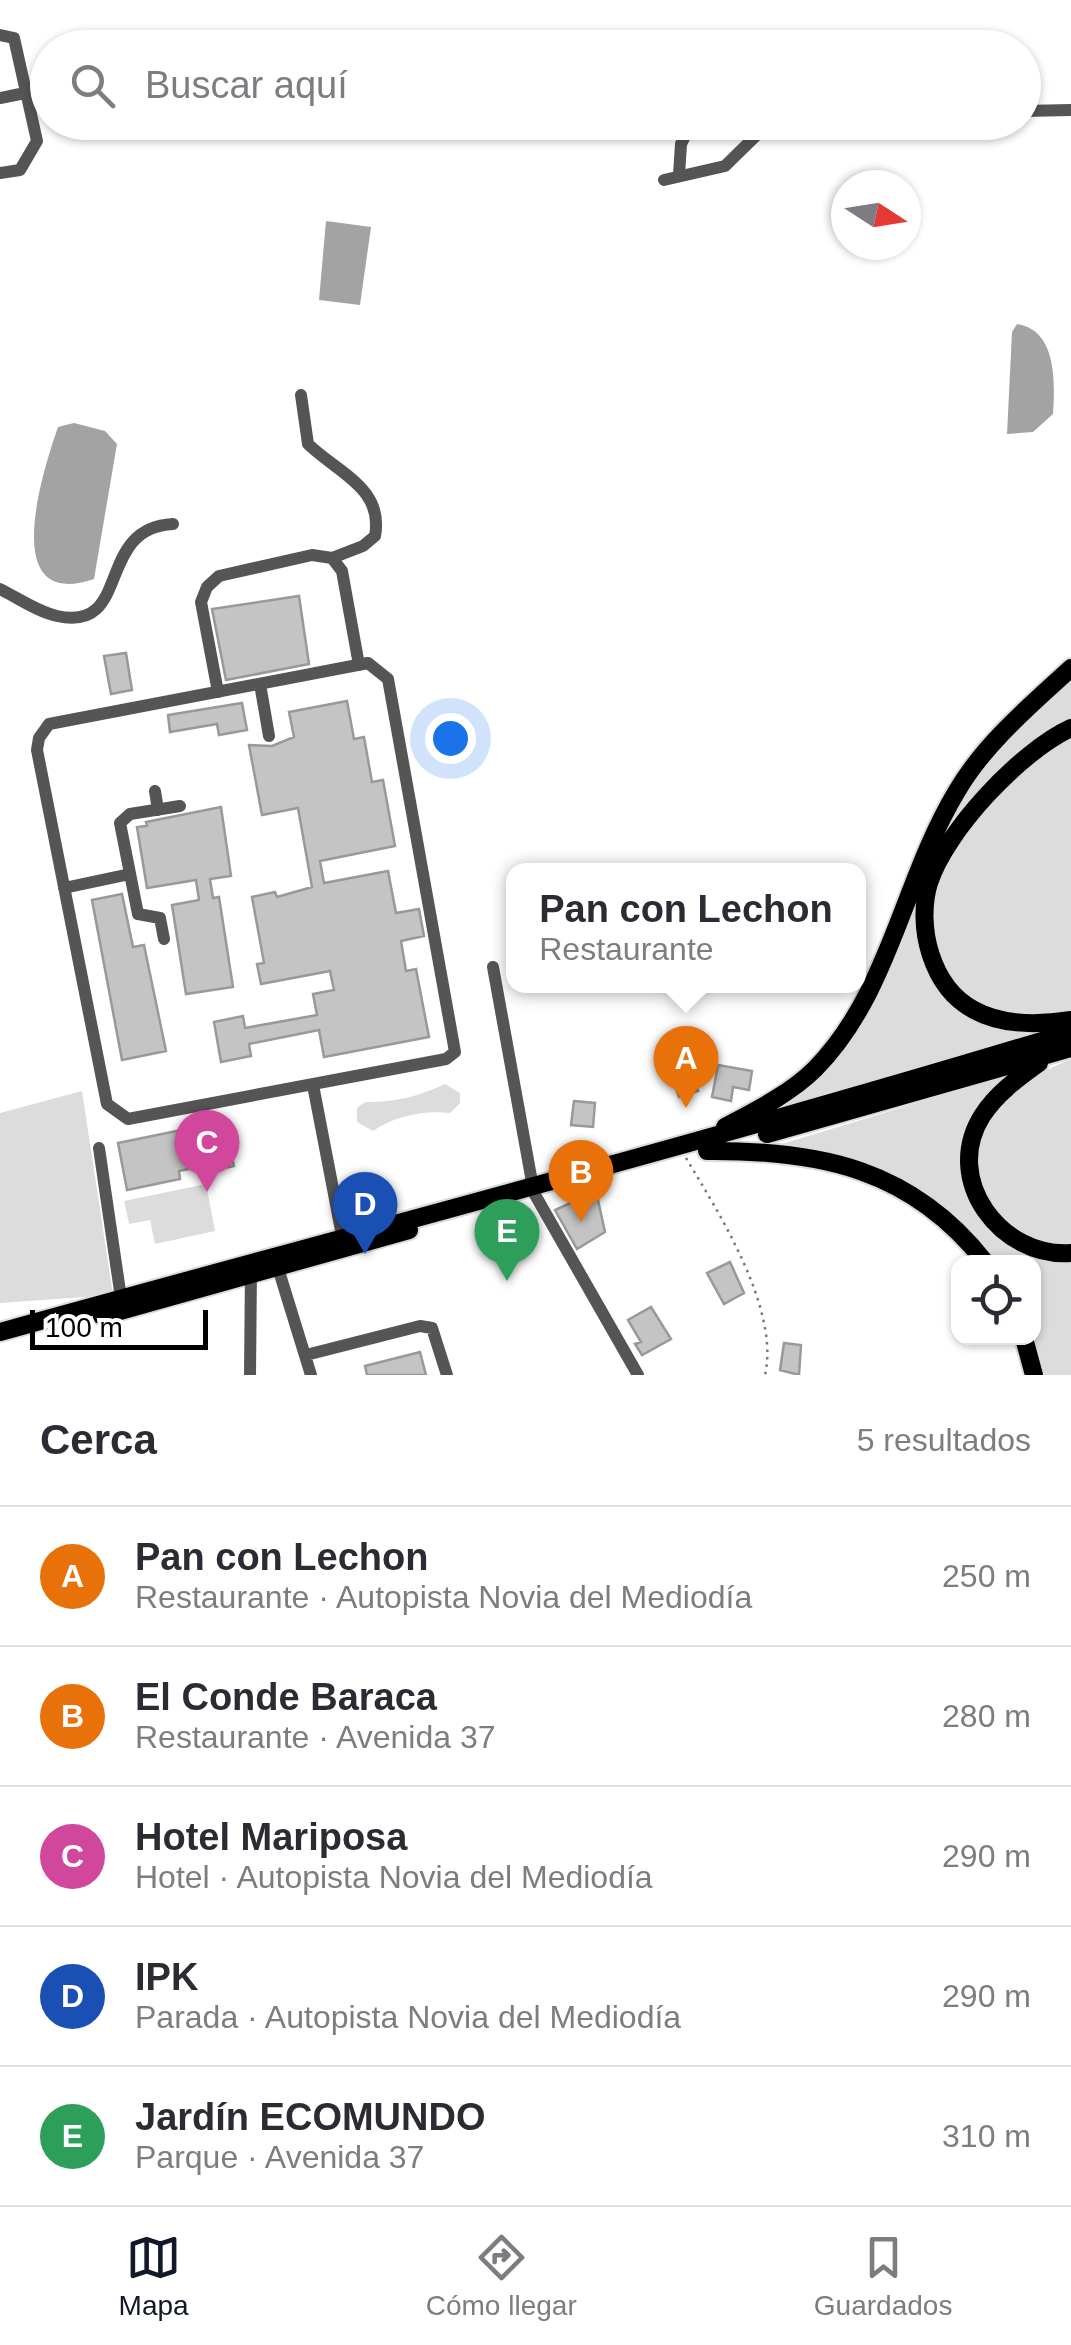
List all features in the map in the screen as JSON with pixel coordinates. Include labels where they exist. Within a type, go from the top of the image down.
[{"type":"highway","points":[[695,1150],[812,1072],[844,1035],[867,995],[954,795],[1001,735],[1071,668]]},
{"type":"highway","points":[[1071,728],[1039,747],[962,827],[930,881],[923,921],[938,970],[974,1010],[1034,1024],[1071,1020]]},
{"type":"highway","points":[[695,1150],[1071,1032]]},
{"type":"highway","points":[[1,1338],[533,1188],[695,1150],[1071,1048]]},
{"type":"highway","points":[[1050,1055],[999,1094],[982,1115],[972,1139],[971,1177],[984,1210],[997,1228],[1040,1251],[1071,1253]]},
{"type":"highway","points":[[695,1150],[764,1150],[872,1173],[924,1200],[963,1234],[980,1255]]},
{"type":"highway","points":[[1,1338],[121,1298],[251,1269],[278,1268],[343,1242]]},
{"type":"highway","points":[[1026,1345],[1034,1375]]},
{"type":"street","points":[[0,35],[14,38],[30,112]]},
{"type":"street","points":[[0,98],[26,93]]},
{"type":"street","points":[[1041,111],[1071,110]]},
{"type":"street","points":[[0,173],[20,170],[36,140]]},
{"type":"street","points":[[680,175],[685,140]]},
{"type":"street","points":[[664,180],[725,166],[749,140]]},
{"type":"street","points":[[218,692],[202,602],[207,587],[220,576],[312,555],[332,558],[363,546],[375,536],[375,505],[369,492],[308,444],[301,395]]},
{"type":"street","points":[[0,589],[56,616],[72,617],[96,610],[110,595],[121,557],[134,536],[150,525],[173,524]]},
{"type":"street","points":[[332,558],[342,571],[358,665]]},
{"type":"street","points":[[368,664],[388,679],[456,1047],[446,1059],[128,1119],[116,1114],[107,1104],[37,750],[38,738],[49,724],[358,665],[368,664]]},
{"type":"street","points":[[260,684],[268,736]]},
{"type":"street","points":[[156,791],[158,810]]},
{"type":"street","points":[[164,939],[160,918],[138,914],[120,822],[130,814],[180,806]]},
{"type":"street","points":[[64,888],[130,874]]},
{"type":"street","points":[[492,967],[533,1188],[638,1375]]},
{"type":"street","points":[[313,1084],[343,1242]]},
{"type":"street","points":[[99,1148],[121,1298]]},
{"type":"street","points":[[278,1268],[311,1375]]},
{"type":"street","points":[[250,1375],[251,1269]]},
{"type":"street","points":[[306,1355],[420,1326],[432,1328],[447,1375]]},
{"type":"path","points":[[695,1150],[746,1264],[769,1349],[765,1375]]},
{"type":"shaded area","points":[[326,221],[371,227],[360,305],[319,300]]},
{"type":"shaded area","points":[[1017,324],[1040,336],[1051,359],[1053,414],[1033,432],[1007,434],[1012,332]]},
{"type":"shaded area","points":[[74,423],[105,431],[117,444],[94,579],[65,584],[46,576],[37,559],[34,534],[43,477],[58,427]]},
{"type":"shaded area","points":[[1071,675],[1071,724],[970,805],[919,925],[957,1002],[1053,1029],[773,1110],[838,1053],[966,791],[1001,745]]},
{"type":"shaded area","points":[[1071,737],[1071,1011],[1029,1016],[996,1012],[972,999],[948,971],[934,936],[932,900],[947,861],[976,819],[1011,782]]},
{"type":"shaded area","points":[[1071,1059],[1071,1245],[1039,1244],[1021,1237],[993,1210],[978,1174],[980,1135],[989,1118],[1015,1090]]},
{"type":"shaded area","points":[[1013,1074],[965,1141],[979,1217],[1071,1259],[1071,1375],[1041,1375],[1035,1345],[1041,1345],[1041,1255],[988,1255],[950,1213],[898,1179],[839,1158],[775,1146]]},
{"type":"shaded area","points":[[445,1084],[460,1093],[460,1103],[450,1113],[410,1115],[373,1131],[357,1122],[357,1108],[365,1102],[406,1098]]},
{"type":"shaded area","points":[[82,1091],[113,1295],[0,1303],[0,1113]]},
{"type":"shaded area","points":[[206,1184],[215,1231],[155,1244],[150,1220],[129,1224],[124,1201]]},
{"type":"building","points":[[299,596],[309,664],[226,680],[212,609]]},
{"type":"building","points":[[126,653],[132,690],[111,694],[104,656]]},
{"type":"building","points":[[347,701],[354,739],[364,737],[372,782],[383,780],[395,846],[320,861],[324,883],[388,871],[396,913],[419,909],[424,936],[401,941],[406,971],[416,969],[429,1037],[324,1057],[319,1030],[249,1044],[251,1056],[221,1062],[214,1022],[243,1016],[245,1028],[317,1015],[313,994],[334,990],[330,971],[261,984],[257,964],[264,963],[252,897],[275,892],[277,897],[312,887],[298,808],[262,815],[249,745],[272,746],[294,737],[289,712]]},
{"type":"building","points":[[242,703],[247,730],[219,735],[217,724],[170,732],[168,715]]},
{"type":"building","points":[[221,807],[231,876],[210,879],[213,898],[219,897],[233,987],[186,994],[172,905],[199,900],[196,880],[147,888],[137,827]]},
{"type":"building","points":[[122,894],[133,947],[144,945],[166,1051],[122,1060],[92,900]]},
{"type":"building","points":[[688,1061],[698,1091],[679,1097],[669,1067]]},
{"type":"building","points":[[718,1065],[752,1071],[749,1090],[733,1087],[731,1101],[712,1097]]},
{"type":"building","points":[[574,1101],[595,1103],[593,1127],[571,1125]]},
{"type":"building","points":[[206,1125],[210,1144],[228,1140],[234,1166],[199,1173],[198,1167],[179,1171],[180,1179],[127,1190],[118,1143]]},
{"type":"building","points":[[596,1191],[605,1232],[577,1249],[555,1210]]},
{"type":"building","points":[[730,1262],[744,1293],[724,1304],[707,1273]]},
{"type":"building","points":[[651,1307],[671,1339],[642,1355],[635,1344],[641,1342],[628,1320]]},
{"type":"building","points":[[784,1343],[801,1345],[799,1375],[780,1370]]},
{"type":"building","points":[[420,1352],[426,1375],[367,1375],[365,1366]]},
{"type":"place","name":"Pan con Lechon","points":[[686,1108]]},
{"type":"place","name":"Hotel Mariposa","points":[[207,1192]]},
{"type":"place","name":"El Conde Baraca","points":[[581,1222]]},
{"type":"place","name":"IPK","points":[[365,1254]]},
{"type":"place","name":"Jardín ECOMUNDO","points":[[507,1281]]}]
